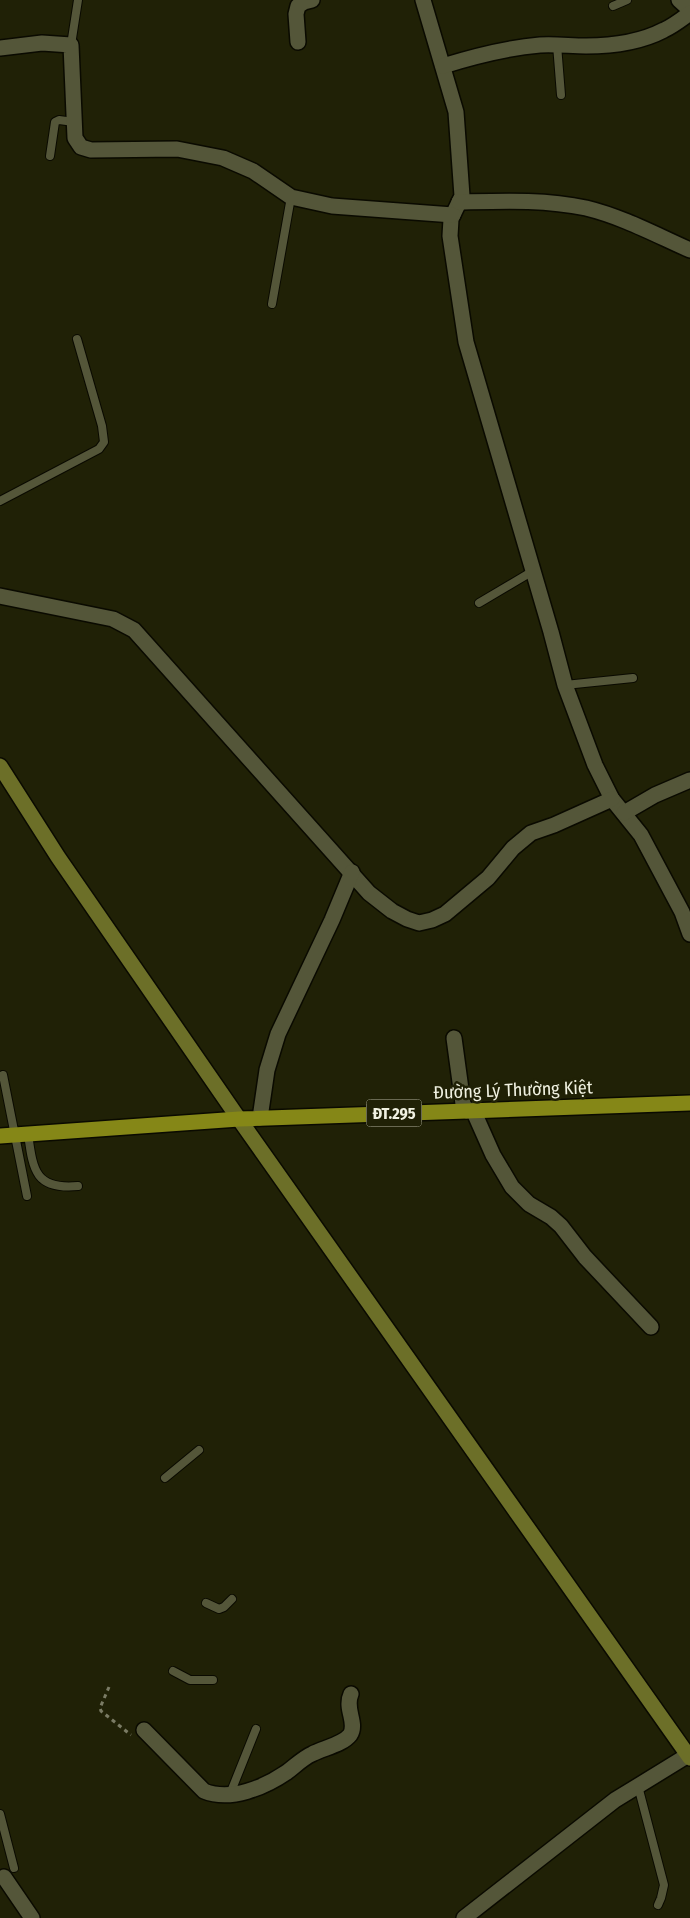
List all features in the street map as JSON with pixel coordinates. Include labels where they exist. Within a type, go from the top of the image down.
[{"type":"main road","name":"Đường Lý Thường Kiệt","points":[[14,1135],[260,1118],[690,1103]]},
{"type":"street","points":[[298,42],[296,14],[298,6],[311,0]]},
{"type":"street","points":[[423,0],[456,112],[462,196],[451,219],[450,236],[466,342],[565,686],[595,765],[612,799],[641,834],[686,911],[690,934]]},
{"type":"street","points":[[443,66],[482,54],[509,49],[542,45],[588,46],[621,43],[646,38],[666,30],[690,12],[679,0]]},
{"type":"street","points":[[0,48],[42,43],[71,45],[75,138],[81,147],[92,150],[177,149],[223,158],[254,171],[291,197],[332,206],[456,209],[518,200],[548,202],[586,208],[622,219],[690,250]]},
{"type":"street","points":[[0,596],[112,619],[134,630],[370,893],[392,912],[419,923],[432,920],[444,914],[488,878],[513,848],[531,833],[554,825],[612,799]]},
{"type":"street","points":[[0,766],[58,858],[239,1119],[689,1756],[615,1800],[464,1918]]},
{"type":"street","points":[[624,813],[655,795],[690,780]]},
{"type":"street","points":[[260,1118],[267,1070],[278,1034],[332,920],[352,872]]},
{"type":"street","points":[[454,1038],[463,1104],[470,1110],[493,1156],[512,1188],[529,1204],[551,1217],[561,1226],[585,1257],[651,1327]]},
{"type":"street","points":[[139,1733],[204,1792],[212,1795],[230,1795],[256,1788],[285,1773],[310,1755],[348,1737],[352,1731],[352,1718],[348,1706],[351,1694]]},
{"type":"street","points":[[9,1873],[32,1918]]},
{"type":"lane","points":[[71,45],[78,0]]},
{"type":"lane","points":[[612,6],[626,0]]},
{"type":"lane","points":[[558,45],[561,95]]},
{"type":"lane","points":[[50,156],[55,122],[59,120],[74,122]]},
{"type":"lane","points":[[272,304],[291,197]]},
{"type":"lane","points":[[0,501],[99,449],[104,442],[102,426],[77,339]]},
{"type":"lane","points":[[478,604],[533,571]]},
{"type":"lane","points":[[565,686],[633,678]]},
{"type":"lane","points":[[2,1075],[27,1196]]},
{"type":"lane","points":[[14,1135],[43,1181],[50,1186],[63,1188],[78,1186]]},
{"type":"lane","points":[[166,1478],[199,1450]]},
{"type":"lane","points":[[206,1602],[219,1609],[232,1599]]},
{"type":"lane","points":[[173,1671],[190,1680],[213,1680]]},
{"type":"lane","points":[[230,1795],[256,1729]]},
{"type":"lane","points":[[638,1786],[664,1885],[658,1906]]},
{"type":"lane","points":[[0,1814],[9,1873]]},
{"type":"path","points":[[109,1687],[100,1711],[139,1733]]}]
